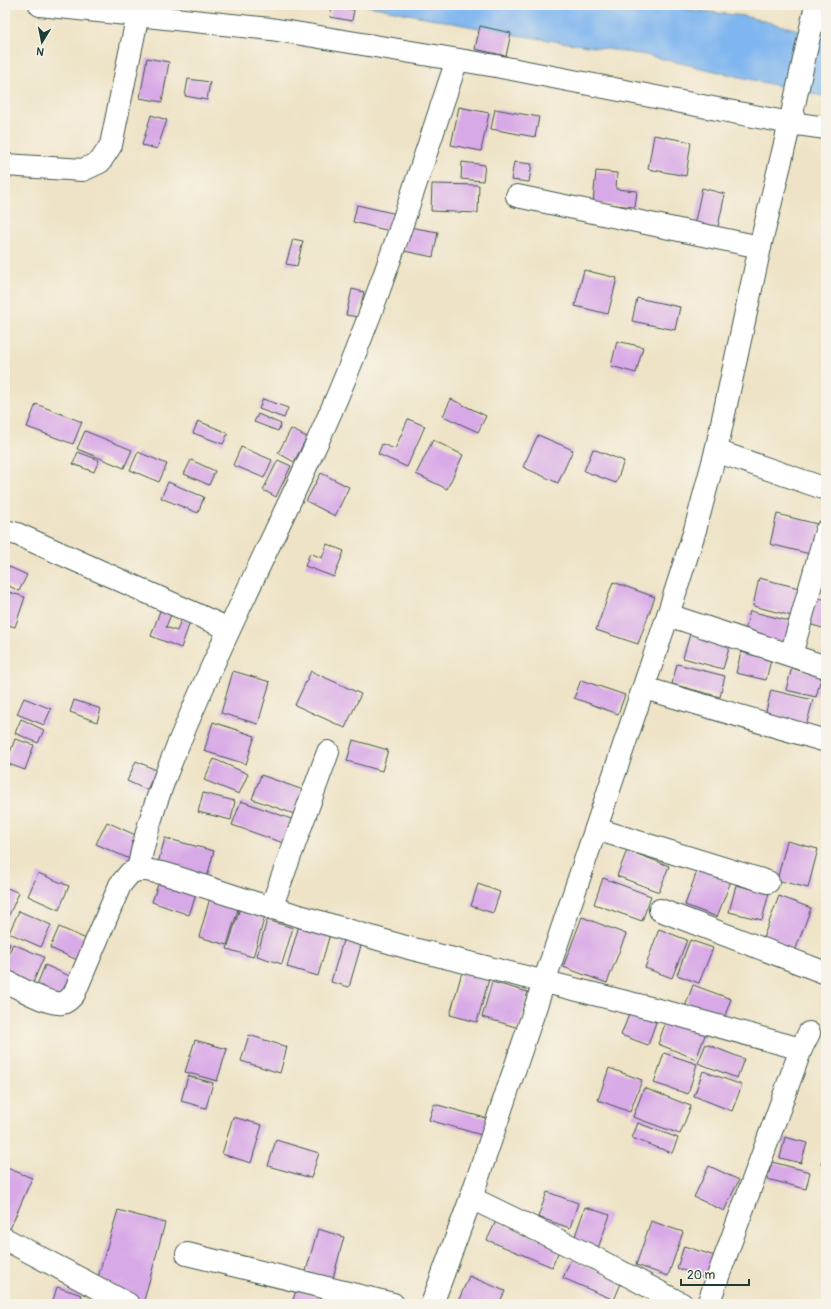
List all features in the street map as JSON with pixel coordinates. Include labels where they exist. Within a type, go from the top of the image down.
[{"type":"street","points":[[40,5],[271,29],[457,60],[790,123],[826,128]]},
{"type":"street","points":[[432,1304],[471,1198],[644,688],[695,530],[716,451],[760,247],[795,102],[816,5]]},
{"type":"street","points":[[5,166],[83,170],[100,162],[111,145],[138,14]]},
{"type":"street","points":[[138,870],[143,842],[160,792],[188,720],[229,629],[316,445],[356,349],[388,264],[457,60]]},
{"type":"street","points":[[517,196],[760,247]]},
{"type":"street","points":[[716,451],[826,489]]},
{"type":"street","points":[[5,531],[17,534],[229,629]]},
{"type":"street","points":[[791,655],[826,531]]},
{"type":"street","points":[[668,616],[826,667]]},
{"type":"street","points":[[644,688],[826,741]]},
{"type":"street","points":[[271,908],[328,752]]},
{"type":"street","points":[[596,829],[768,882]]},
{"type":"street","points":[[5,981],[53,1002],[62,1003],[69,1001],[74,994],[120,885],[130,873],[138,870],[146,870],[166,874],[271,908],[409,948],[674,1014],[805,1041],[708,1304]]},
{"type":"street","points":[[660,910],[826,973]]},
{"type":"street","points":[[471,1198],[593,1257],[682,1304]]},
{"type":"street","points":[[5,1239],[128,1304]]},
{"type":"street","points":[[187,1254],[393,1304]]},
{"type":"water","points":[[364,5],[650,5],[744,16],[826,37],[826,97],[646,55],[503,33]]},
{"type":"building","points":[[332,6],[354,10],[352,21],[330,17]]},
{"type":"building","points":[[480,26],[511,33],[506,56],[475,49]]},
{"type":"building","points":[[147,58],[169,62],[162,102],[140,98]]},
{"type":"building","points":[[188,79],[210,82],[207,100],[185,96]]},
{"type":"building","points":[[459,107],[489,113],[481,151],[451,145]]},
{"type":"building","points":[[495,109],[539,117],[535,137],[491,129]]},
{"type":"building","points":[[151,115],[167,120],[157,149],[142,145]]},
{"type":"building","points":[[654,135],[691,142],[686,176],[648,169]]},
{"type":"building","points":[[462,162],[485,165],[483,181],[461,179]]},
{"type":"building","points":[[514,162],[532,164],[529,182],[511,180]]},
{"type":"building","points":[[596,171],[617,173],[616,189],[637,191],[635,207],[593,203]]},
{"type":"building","points":[[432,184],[479,185],[478,213],[431,211]]},
{"type":"building","points":[[702,188],[725,194],[717,231],[694,226]]},
{"type":"building","points":[[357,205],[397,214],[394,232],[353,222]]},
{"type":"building","points":[[409,227],[438,232],[433,257],[404,251]]},
{"type":"building","points":[[293,239],[303,241],[297,266],[286,264]]},
{"type":"building","points":[[584,270],[617,278],[608,314],[575,306]]},
{"type":"building","points":[[352,289],[364,292],[358,317],[346,315]]},
{"type":"building","points":[[637,298],[680,307],[675,330],[632,321]]},
{"type":"building","points":[[617,341],[643,347],[636,373],[611,366]]},
{"type":"building","points":[[263,399],[288,408],[284,418],[259,409]]},
{"type":"building","points":[[451,399],[486,416],[478,432],[443,416]]},
{"type":"building","points":[[36,404],[82,422],[73,444],[27,427]]},
{"type":"building","points":[[258,414],[281,424],[278,431],[254,422]]},
{"type":"building","points":[[408,419],[425,426],[407,467],[378,454],[382,444],[395,449]]},
{"type":"building","points":[[198,421],[228,433],[223,444],[193,433]]},
{"type":"building","points":[[291,429],[307,437],[294,462],[278,453]]},
{"type":"building","points":[[85,431],[132,450],[124,468],[77,449]]},
{"type":"building","points":[[538,435],[573,450],[558,483],[523,467]]},
{"type":"building","points":[[433,440],[463,455],[447,489],[416,474]]},
{"type":"building","points":[[241,447],[272,460],[264,478],[233,465]]},
{"type":"building","points":[[593,449],[624,461],[616,483],[584,471]]},
{"type":"building","points":[[78,452],[99,460],[94,472],[73,464]]},
{"type":"building","points":[[138,452],[167,464],[159,482],[130,470]]},
{"type":"building","points":[[191,460],[215,471],[209,485],[184,474]]},
{"type":"building","points":[[278,460],[291,466],[276,497],[263,490]]},
{"type":"building","points":[[321,473],[349,487],[335,516],[306,501]]},
{"type":"building","points":[[168,482],[204,497],[198,513],[161,498]]},
{"type":"building","points":[[777,514],[821,525],[814,555],[770,544]]},
{"type":"building","points":[[327,544],[344,551],[334,577],[305,566],[310,553],[322,558]]},
{"type":"building","points":[[5,565],[27,575],[19,591],[5,584]]},
{"type":"building","points":[[759,578],[803,589],[796,617],[753,606]]},
{"type":"building","points":[[613,582],[655,597],[638,644],[596,630]]},
{"type":"building","points":[[5,591],[25,597],[15,627],[5,624]]},
{"type":"building","points":[[813,596],[826,600],[826,629],[805,623]]},
{"type":"building","points":[[161,608],[172,612],[166,627],[177,631],[181,619],[190,622],[181,648],[151,636]]},
{"type":"building","points":[[750,611],[793,622],[787,646],[744,635]]},
{"type":"building","points":[[690,634],[730,645],[723,669],[683,658]]},
{"type":"building","points":[[741,652],[771,660],[766,680],[736,673]]},
{"type":"building","points":[[677,664],[725,676],[720,697],[672,684]]},
{"type":"building","points":[[792,667],[822,674],[816,697],[786,690]]},
{"type":"building","points":[[233,671],[270,682],[258,724],[221,713]]},
{"type":"building","points":[[311,671],[361,694],[345,728],[295,705]]},
{"type":"building","points":[[581,680],[625,695],[618,714],[574,698]]},
{"type":"building","points":[[771,690],[813,700],[806,726],[765,716]]},
{"type":"building","points":[[24,698],[51,709],[44,725],[17,714]]},
{"type":"building","points":[[74,700],[101,709],[97,722],[70,712]]},
{"type":"building","points":[[21,719],[44,730],[38,743],[15,733]]},
{"type":"building","points":[[213,722],[255,736],[246,764],[204,751]]},
{"type":"building","points":[[15,739],[34,745],[25,770],[6,763]]},
{"type":"building","points":[[353,740],[388,750],[382,771],[347,761]]},
{"type":"building","points":[[214,759],[248,774],[239,794],[204,780]]},
{"type":"building","points":[[136,761],[156,770],[147,790],[127,781]]},
{"type":"building","points":[[261,775],[309,792],[300,816],[252,799]]},
{"type":"building","points":[[203,793],[235,801],[231,820],[198,812]]},
{"type":"building","points":[[241,801],[294,820],[286,844],[232,825]]},
{"type":"building","points":[[107,822],[142,838],[132,860],[96,844]]},
{"type":"building","points":[[165,838],[214,851],[207,877],[158,863]]},
{"type":"building","points":[[787,841],[818,849],[808,888],[777,880]]},
{"type":"building","points":[[627,850],[669,866],[659,892],[617,876]]},
{"type":"building","points":[[698,868],[731,881],[717,917],[685,905]]},
{"type":"building","points":[[38,873],[69,886],[59,910],[28,896]]},
{"type":"building","points":[[160,878],[197,892],[189,915],[152,902]]},
{"type":"building","points":[[603,878],[651,896],[642,921],[594,904]]},
{"type":"building","points":[[478,884],[500,892],[493,913],[471,906]]},
{"type":"building","points":[[736,885],[769,893],[762,920],[729,912]]},
{"type":"building","points":[[5,887],[19,893],[5,924]]},
{"type":"building","points":[[779,896],[811,908],[795,951],[763,938]]},
{"type":"building","points":[[210,898],[239,906],[227,945],[199,937]]},
{"type":"building","points":[[240,908],[265,916],[253,957],[227,949]]},
{"type":"building","points":[[19,911],[51,925],[41,947],[9,933]]},
{"type":"building","points":[[582,917],[626,934],[607,983],[563,967]]},
{"type":"building","points":[[267,920],[293,928],[282,964],[257,956]]},
{"type":"building","points":[[299,925],[330,934],[318,976],[287,967]]},
{"type":"building","points":[[59,927],[91,941],[82,962],[50,948]]},
{"type":"building","points":[[659,929],[687,940],[672,978],[645,968]]},
{"type":"building","points":[[344,937],[362,942],[349,987],[331,982]]},
{"type":"building","points":[[690,940],[713,948],[699,983],[677,975]]},
{"type":"building","points":[[5,942],[10,944],[5,956]]},
{"type":"building","points":[[13,944],[44,957],[32,985],[5,973],[5,962]]},
{"type":"building","points":[[45,965],[74,978],[65,1000],[36,987]]},
{"type":"building","points":[[462,972],[489,979],[477,1022],[450,1015]]},
{"type":"building","points":[[492,982],[528,992],[519,1028],[482,1017]]},
{"type":"building","points":[[693,985],[731,999],[723,1021],[685,1007]]},
{"type":"building","points":[[630,1012],[656,1022],[648,1045],[621,1035]]},
{"type":"building","points":[[668,1015],[707,1030],[696,1059],[658,1044]]},
{"type":"building","points":[[249,1035],[287,1047],[280,1073],[241,1061]]},
{"type":"building","points":[[195,1040],[227,1049],[217,1081],[185,1072]]},
{"type":"building","points":[[706,1044],[744,1059],[737,1078],[698,1063]]},
{"type":"building","points":[[664,1053],[697,1064],[688,1094],[654,1083]]},
{"type":"building","points":[[609,1068],[642,1080],[630,1112],[598,1100]]},
{"type":"building","points":[[703,1071],[742,1085],[732,1111],[694,1096]]},
{"type":"building","points":[[188,1076],[213,1083],[206,1108],[181,1101]]},
{"type":"building","points":[[644,1088],[691,1106],[680,1134],[633,1117]]},
{"type":"building","points":[[434,1104],[489,1119],[485,1136],[429,1120]]},
{"type":"building","points":[[233,1117],[262,1125],[251,1163],[222,1154]]},
{"type":"building","points":[[638,1123],[678,1138],[672,1153],[632,1138]]},
{"type":"building","points":[[785,1137],[807,1143],[801,1163],[780,1158]]},
{"type":"building","points":[[276,1140],[319,1153],[311,1178],[268,1166]]},
{"type":"building","points":[[826,1147],[826,1166],[821,1164]]},
{"type":"building","points":[[772,1162],[810,1172],[806,1189],[767,1179]]},
{"type":"building","points":[[709,1166],[739,1180],[724,1211],[694,1197]]},
{"type":"building","points":[[7,1168],[32,1178],[10,1229],[5,1227],[5,1174]]},
{"type":"building","points":[[547,1192],[578,1203],[570,1228],[538,1217]]},
{"type":"building","points":[[585,1207],[610,1215],[597,1251],[573,1242]]},
{"type":"building","points":[[118,1210],[165,1223],[143,1304],[98,1277]]},
{"type":"building","points":[[496,1221],[560,1248],[552,1267],[487,1240]]},
{"type":"building","points":[[651,1221],[683,1232],[668,1276],[636,1265]]},
{"type":"building","points":[[318,1229],[344,1237],[333,1278],[306,1271]]},
{"type":"building","points":[[684,1246],[718,1257],[710,1280],[677,1268]]},
{"type":"building","points":[[571,1259],[622,1281],[614,1300],[563,1278]]},
{"type":"building","points":[[469,1276],[505,1291],[499,1304],[457,1304]]},
{"type":"building","points":[[57,1287],[82,1295],[79,1304],[52,1304]]},
{"type":"building","points":[[296,1290],[320,1297],[318,1304],[292,1304]]},
{"type":"building","points":[[322,1297],[345,1304],[321,1304]]}]
